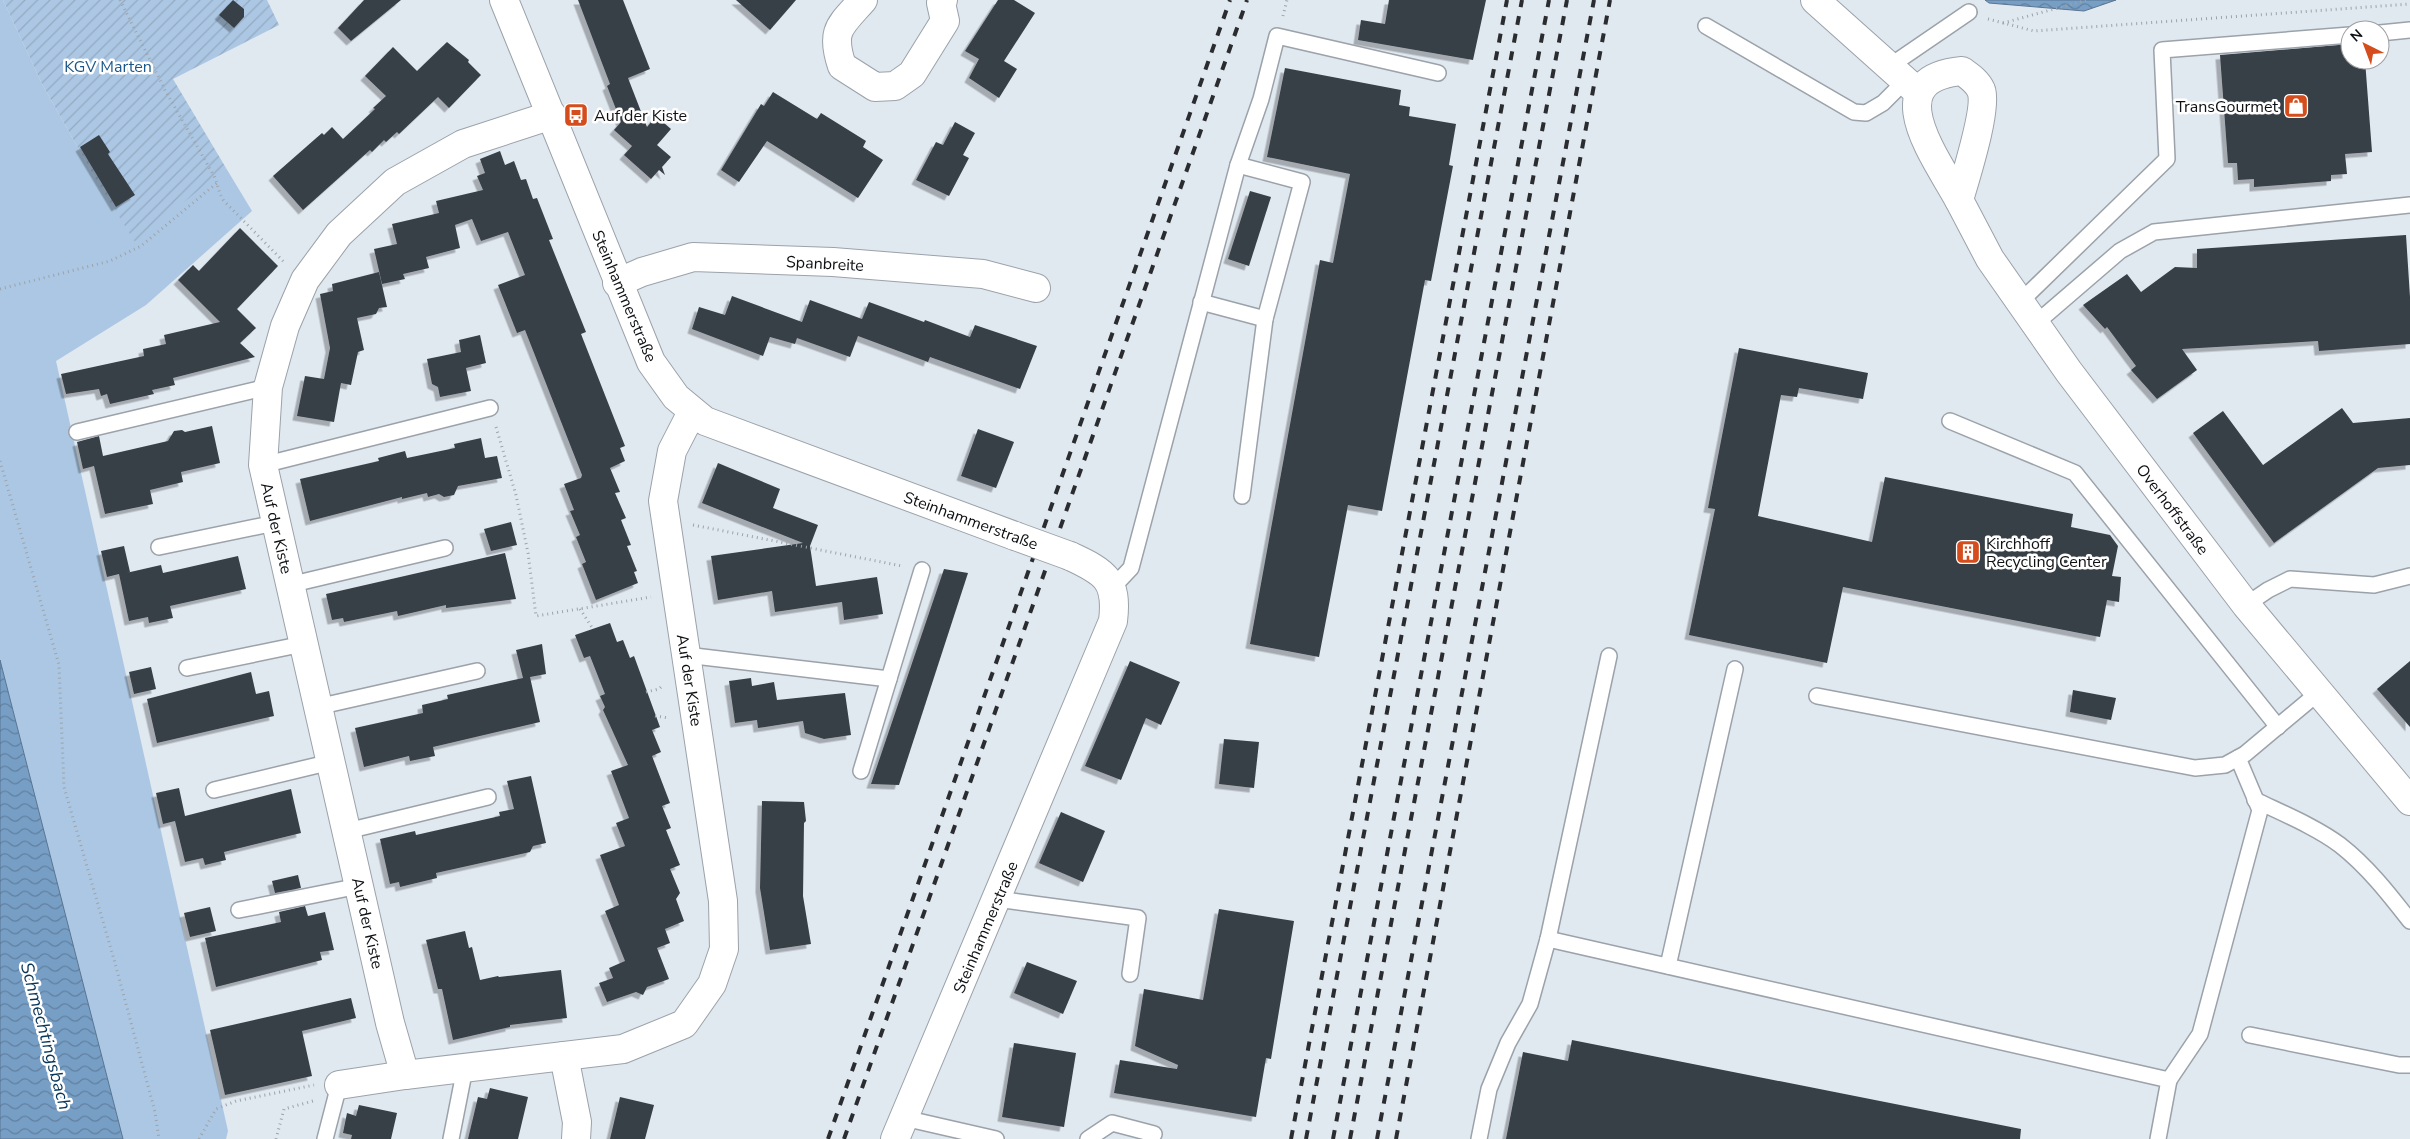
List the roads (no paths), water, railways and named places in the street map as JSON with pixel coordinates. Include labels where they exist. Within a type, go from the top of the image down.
[{"type":"street","name":"Steinhammerstraße","points":[[504,0],[552,114],[617,283],[651,362],[676,397],[705,421],[1070,556],[1102,574],[1113,587],[1115,603],[1112,621],[900,1129]]},
{"type":"street","points":[[864,0],[839,27],[836,46],[842,66],[876,88],[895,86],[912,74],[945,21],[940,1]]},
{"type":"street","points":[[1815,0],[1904,80],[1926,83],[1936,76],[1962,71],[1972,78],[1982,91],[1982,115],[1959,200]]},
{"type":"street","name":"Overhoffstraße","points":[[1904,80],[1923,134],[1990,259],[2034,325],[2246,605],[2318,693],[2406,787]]},
{"type":"street","name":"Auf der Kiste","points":[[404,1074],[390,1023],[263,466],[268,386],[285,326],[305,280],[338,234],[395,182],[463,144],[552,114]]},
{"type":"street","name":"Spanbreite","points":[[617,283],[642,272],[693,257],[834,262],[983,274],[1036,288]]},
{"type":"street","name":"Auf der Kiste","points":[[338,1092],[404,1074],[623,1049],[684,1024],[712,984],[724,949],[723,901],[663,501],[672,451],[692,412]]},
{"type":"street","points":[[564,1056],[577,1122],[576,1139]]},
{"type":"lane","points":[[1706,26],[1854,112],[1866,113],[1878,106],[1969,12]]},
{"type":"lane","points":[[2390,32],[2410,30]]},
{"type":"lane","points":[[1113,587],[1131,568],[1238,165],[1261,99],[1277,36],[1438,72]]},
{"type":"lane","points":[[2019,303],[2167,159],[2162,50],[2340,36]]},
{"type":"lane","points":[[1238,165],[1302,182],[1265,319],[1242,496]]},
{"type":"lane","points":[[2034,325],[2120,250],[2154,232],[2410,206]]},
{"type":"lane","points":[[1202,302],[1265,319]]},
{"type":"lane","points":[[77,432],[268,386]]},
{"type":"lane","points":[[263,466],[490,408]]},
{"type":"lane","points":[[1950,421],[2075,473],[2278,727]]},
{"type":"lane","points":[[159,547],[275,523]]},
{"type":"lane","points":[[290,585],[445,548]]},
{"type":"lane","points":[[861,771],[922,570]]},
{"type":"lane","points":[[2246,605],[2268,590],[2290,579],[2374,586],[2410,576]]},
{"type":"lane","points":[[186,668],[303,644]]},
{"type":"lane","points":[[686,655],[889,679]]},
{"type":"lane","points":[[1479,1139],[1489,1089],[1508,1043],[1530,1004],[1548,938],[1609,656]]},
{"type":"lane","points":[[1668,966],[1735,669]]},
{"type":"lane","points":[[317,707],[477,671]]},
{"type":"lane","points":[[1817,696],[2195,768],[2225,765],[2238,758],[2318,693]]},
{"type":"lane","points":[[2158,1139],[2169,1080],[2200,1034],[2260,810],[2238,758]]},
{"type":"lane","points":[[214,790],[331,762]]},
{"type":"lane","points":[[347,831],[488,797]]},
{"type":"lane","points":[[2255,800],[2339,845],[2383,887],[2410,921]]},
{"type":"lane","points":[[239,910],[359,886]]},
{"type":"lane","points":[[996,898],[1138,918],[1130,974]]},
{"type":"lane","points":[[1548,938],[2169,1080]]},
{"type":"lane","points":[[2250,1035],[2399,1065],[2410,1065]]},
{"type":"lane","points":[[451,1139],[466,1068]]},
{"type":"lane","points":[[326,1139],[338,1092]]},
{"type":"lane","points":[[1088,1139],[1112,1123],[1154,1134]]},
{"type":"lane","points":[[900,1129],[996,1139]]},
{"type":"water","points":[[1985,0],[2116,0],[2084,11],[1989,3]]},
{"type":"water","name":"Schmechtingsbach","points":[[0,660],[123,1139],[0,1139]]},
{"type":"railway","points":[[828,1139],[1230,0]]},
{"type":"railway","points":[[844,1139],[1247,0]]},
{"type":"railway","points":[[1291,1139],[1507,0]]},
{"type":"railway","points":[[1306,1139],[1522,0]]},
{"type":"railway","points":[[1333,1139],[1549,0]]},
{"type":"railway","points":[[1350,1139],[1567,0]]},
{"type":"railway","points":[[1377,1139],[1594,0]]},
{"type":"railway","points":[[1396,1139],[1610,0]]},
{"type":"place","name":"TransGourmet","points":[[2296,106]]},
{"type":"place","name":"Auf der Kiste","points":[[576,115]]},
{"type":"place","name":"Kirchhoff Recycling Center","points":[[1968,552]]},
{"type":"park label","name":"KGV Marten","points":[[108,66]]}]
